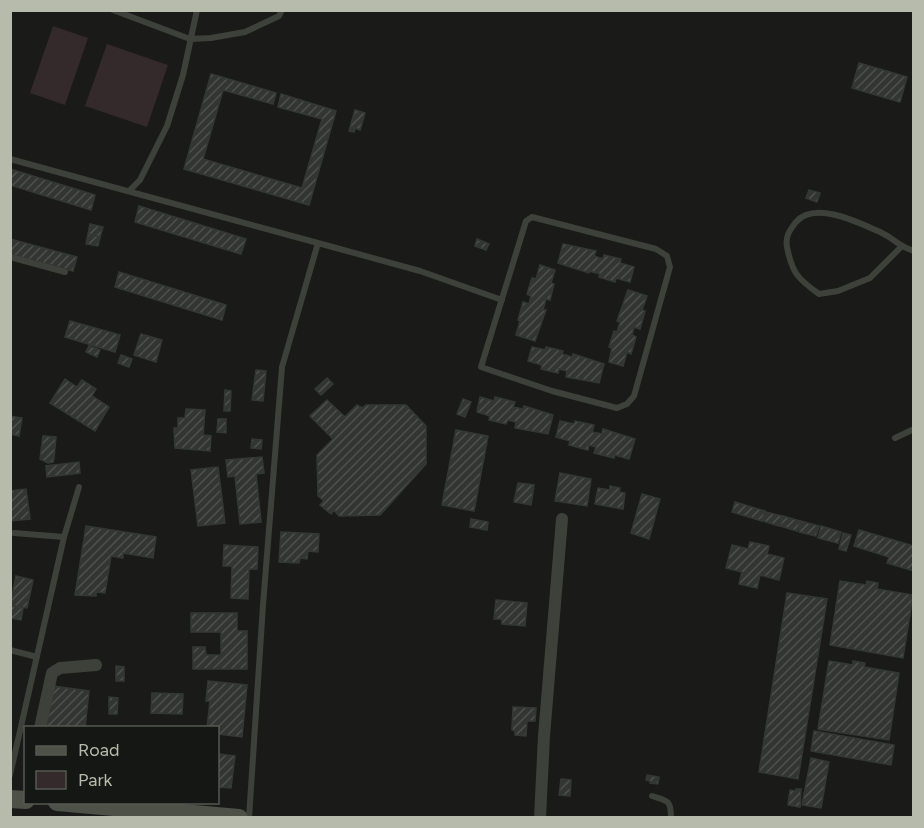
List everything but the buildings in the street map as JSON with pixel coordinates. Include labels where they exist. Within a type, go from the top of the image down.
[{"type":"main road","points":[[75,804],[163,814],[238,818]]},
{"type":"street","points":[[540,818],[544,736],[562,519]]},
{"type":"street","points":[[40,726],[54,670],[96,665]]},
{"type":"lane","points":[[113,10],[189,39],[245,32],[279,16],[282,10]]},
{"type":"lane","points":[[129,190],[140,180],[167,126],[183,75],[197,10]]},
{"type":"lane","points":[[10,159],[420,271],[502,300]]},
{"type":"lane","points":[[901,248],[870,278],[838,291],[819,294],[804,284],[791,267],[785,240],[801,217],[816,212],[836,215],[885,234],[901,248],[914,251]]},
{"type":"lane","points":[[532,217],[656,249],[667,256],[670,267],[634,396],[627,404],[617,408],[552,391],[481,367],[502,300],[526,221],[532,217]]},
{"type":"lane","points":[[249,818],[282,368],[318,243]]},
{"type":"lane","points":[[10,257],[64,272]]},
{"type":"lane","points":[[895,438],[914,429]]},
{"type":"lane","points":[[10,775],[64,537],[79,487]]},
{"type":"lane","points":[[14,533],[64,537]]},
{"type":"lane","points":[[10,650],[37,657]]},
{"type":"lane","points":[[652,796],[668,802],[671,806],[671,818]]},
{"type":"green space","points":[[53,26],[88,38],[65,105],[30,93]]},
{"type":"green space","points":[[107,44],[168,65],[147,127],[85,106]]}]
